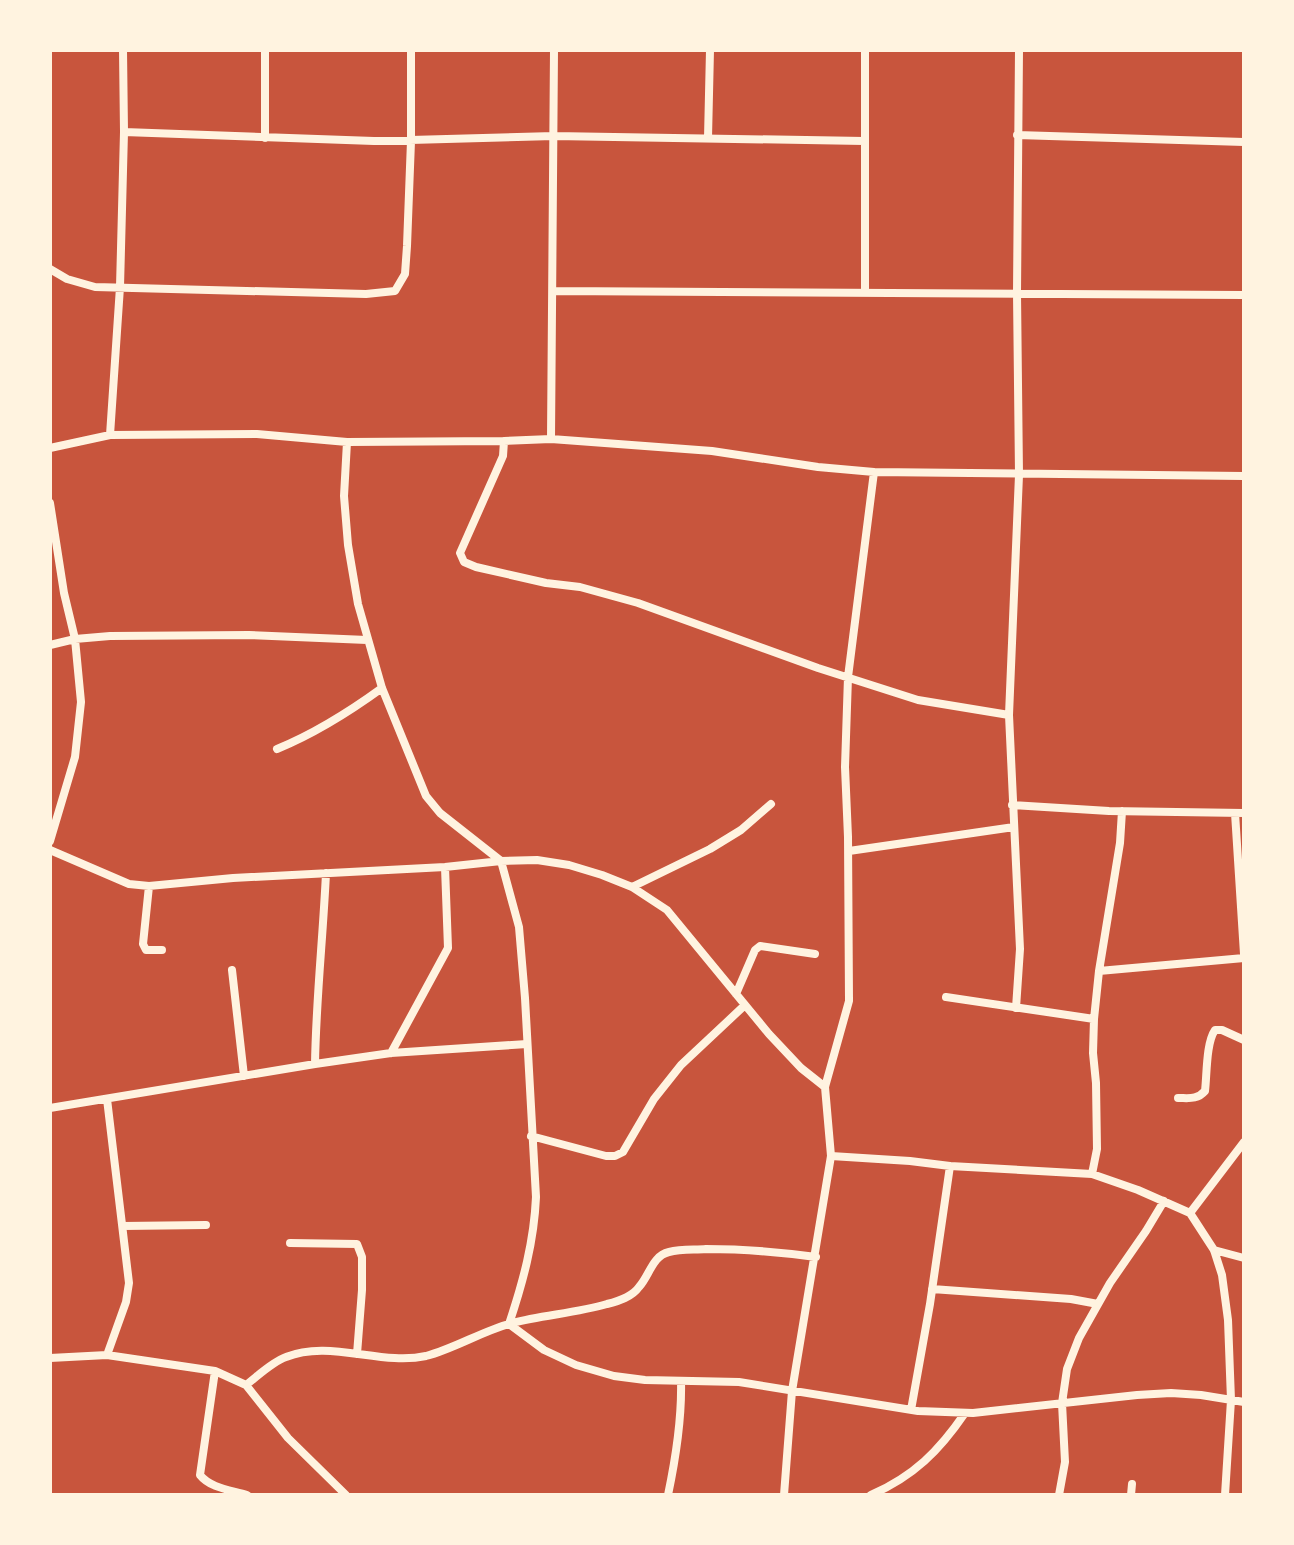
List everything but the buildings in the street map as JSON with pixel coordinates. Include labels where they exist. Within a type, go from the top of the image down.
[{"type":"street","points":[[110,435],[120,287],[123,50]]},
{"type":"street","points":[[265,50],[265,138]]},
{"type":"street","points":[[50,269],[67,279],[95,287],[366,294],[395,291],[405,274],[411,141],[411,50]]},
{"type":"street","points":[[551,439],[554,50]]},
{"type":"street","points":[[708,138],[710,50]]},
{"type":"street","points":[[865,50],[865,293]]},
{"type":"street","points":[[1016,1008],[1020,949],[1009,715],[1019,475],[1019,50]]},
{"type":"street","points":[[124,132],[411,141],[554,136],[864,141]]},
{"type":"street","points":[[1017,135],[1244,142]]},
{"type":"street","points":[[553,291],[1244,295]]},
{"type":"street","points":[[50,448],[110,435],[257,434],[347,442],[551,439],[712,451],[874,472],[1244,476]]},
{"type":"street","points":[[504,441],[503,456],[460,553],[464,562],[638,603],[918,700],[1009,715]]},
{"type":"street","points":[[347,442],[344,496],[348,545],[358,604],[382,688],[426,796],[440,813],[501,861],[519,927],[536,1197],[530,1252],[509,1324]]},
{"type":"street","points":[[784,1495],[792,1391],[831,1156],[825,1087],[849,1001],[849,851],[845,767],[848,677],[874,472]]},
{"type":"street","points":[[50,503],[64,593],[75,639],[81,702],[75,757],[50,841]]},
{"type":"street","points":[[50,645],[110,636],[249,635],[367,640]]},
{"type":"street","points":[[277,749],[311,735],[382,688]]},
{"type":"street","points":[[632,887],[710,849],[741,830],[771,804]]},
{"type":"street","points":[[1012,805],[1240,813],[1244,956],[1099,971]]},
{"type":"street","points":[[1092,1174],[1097,1149],[1094,1019],[1122,811]]},
{"type":"street","points":[[849,851],[1014,827]]},
{"type":"street","points":[[50,850],[129,884],[149,886],[501,861],[537,860],[569,865],[632,887],[667,910],[801,1068],[825,1087]]},
{"type":"street","points":[[391,1053],[448,948],[445,867]]},
{"type":"street","points":[[315,1064],[326,873]]},
{"type":"street","points":[[149,886],[143,944],[146,950],[162,950]]},
{"type":"street","points":[[736,994],[755,950],[760,946],[815,954]]},
{"type":"street","points":[[232,970],[244,1076]]},
{"type":"street","points":[[946,997],[1094,1019]]},
{"type":"street","points":[[531,1136],[606,1156],[620,1155],[654,1099],[681,1065],[745,1005]]},
{"type":"street","points":[[1178,1098],[1194,1098],[1205,1091],[1210,1043],[1215,1030],[1244,1040]]},
{"type":"street","points":[[50,1108],[391,1053],[527,1044]]},
{"type":"street","points":[[107,1099],[129,1283],[126,1302],[107,1355]]},
{"type":"street","points":[[1190,1213],[1244,1142]]},
{"type":"street","points":[[831,1156],[1092,1174],[1190,1213],[1214,1250],[1222,1275],[1228,1320],[1231,1400],[1225,1495]]},
{"type":"street","points":[[911,1410],[950,1166]]},
{"type":"street","points":[[1059,1495],[1065,1462],[1062,1403],[1067,1369],[1079,1338],[1098,1304],[1164,1201]]},
{"type":"street","points":[[123,1226],[206,1225]]},
{"type":"street","points":[[290,1243],[357,1244],[362,1257],[362,1290],[357,1354]]},
{"type":"street","points":[[1214,1250],[1244,1258]]},
{"type":"street","points":[[246,1385],[282,1358],[295,1353],[311,1351],[399,1358],[423,1356],[509,1324],[626,1298],[639,1289],[657,1257],[665,1252],[768,1251],[816,1257]]},
{"type":"street","points":[[932,1289],[1071,1299],[1098,1304]]},
{"type":"street","points":[[509,1324],[544,1350],[576,1365],[614,1376],[645,1380],[739,1382],[911,1410],[965,1413],[1171,1393],[1244,1402]]},
{"type":"street","points":[[50,1358],[107,1355],[215,1371],[246,1385],[288,1438],[346,1495]]},
{"type":"street","points":[[215,1371],[200,1475],[212,1484],[247,1495]]},
{"type":"street","points":[[668,1495],[679,1433],[681,1381]]},
{"type":"street","points":[[871,1495],[912,1473],[941,1445],[965,1413]]},
{"type":"street","points":[[1131,1495],[1132,1484]]}]
